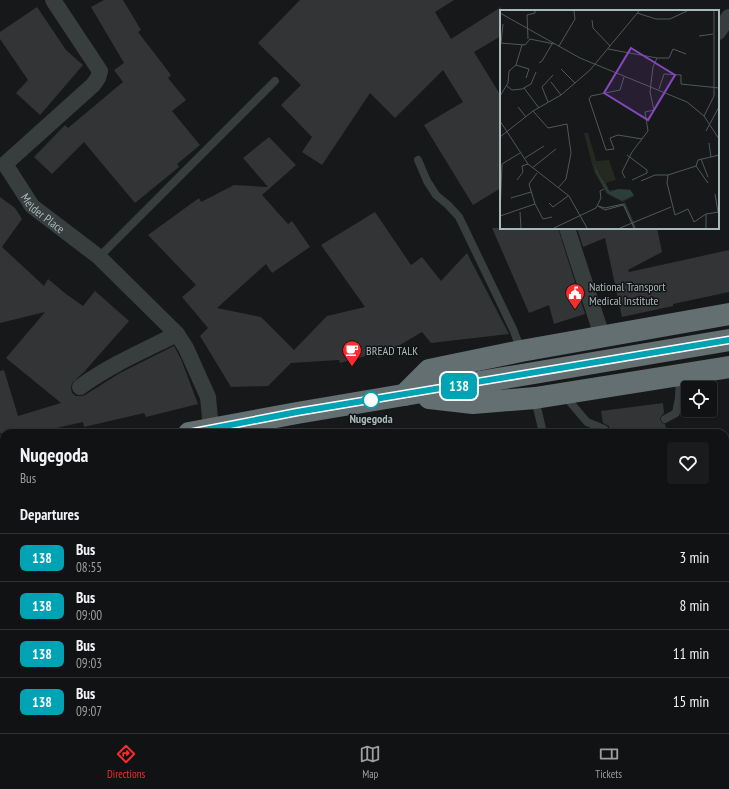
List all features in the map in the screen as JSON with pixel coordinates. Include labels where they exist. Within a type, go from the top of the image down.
[{"type":"highway","points":[[404,395],[428,370],[521,351],[729,314]]},
{"type":"highway","points":[[220,429],[297,412],[729,340]]},
{"type":"highway","points":[[404,395],[473,403],[535,398],[564,395],[729,368]]},
{"type":"street","name":"Melder Place","points":[[53,0],[100,71],[100,75],[93,85],[2,166],[32,206],[99,257],[177,334],[186,348],[208,397],[211,429]]},
{"type":"street","points":[[719,31],[729,17]]},
{"type":"street","points":[[567,229],[602,336]]},
{"type":"street","points":[[80,387],[92,378],[115,365],[177,334]]},
{"type":"lane","points":[[99,257],[275,81]]},
{"type":"lane","points":[[418,160],[427,181],[436,195],[459,217],[513,329],[521,351]]},
{"type":"lane","points":[[665,419],[676,413],[679,398],[680,375]]},
{"type":"lane","points":[[564,395],[587,422],[604,429]]},
{"type":"lane","points":[[535,398],[542,429]]},
{"type":"building","points":[[104,0],[123,0],[141,30],[138,32],[171,75],[168,78],[186,100],[172,111],[200,145],[177,164],[179,167],[135,203],[84,142],[52,174],[34,157],[65,125],[68,128],[123,82],[114,70],[124,63],[91,7]]},
{"type":"building","points":[[300,0],[454,0],[435,12],[451,39],[501,7],[500,37],[474,52],[500,94],[500,189],[473,205],[424,125],[463,102],[443,70],[395,118],[370,93],[322,165],[302,152],[312,137],[281,105],[301,85],[258,43]]},
{"type":"building","points":[[37,7],[66,50],[83,65],[40,115],[16,93],[28,80],[0,39],[0,32]]},
{"type":"building","points":[[269,137],[296,165],[262,195],[288,224],[292,221],[310,247],[272,273],[266,264],[217,308],[261,317],[294,350],[327,316],[365,307],[321,245],[375,212],[411,265],[422,257],[441,281],[467,253],[509,334],[431,343],[422,332],[378,358],[376,353],[340,363],[339,360],[291,363],[268,386],[231,387],[200,336],[208,328],[182,297],[196,285],[148,235],[199,198],[201,202],[234,185],[268,187],[243,158]]},
{"type":"building","points":[[0,197],[15,208],[22,219],[2,247],[44,286],[48,279],[83,306],[95,291],[129,321],[84,372],[72,383],[72,393],[76,396],[85,395],[120,373],[174,346],[181,359],[198,404],[146,417],[144,413],[84,427],[83,422],[52,429],[0,429],[0,371],[4,370],[18,416],[61,403],[6,358],[45,312],[0,323]]},
{"type":"building","points":[[492,228],[558,229],[585,314],[554,324],[549,305],[529,313]]},
{"type":"building","points":[[577,229],[657,229],[662,252],[628,270],[629,272],[729,250],[729,292],[622,317],[605,238],[583,247]]},
{"type":"building","points":[[663,403],[664,413],[660,419],[662,423],[665,424],[666,429],[609,429],[609,426],[603,423],[601,411]]},
{"type":"bus line","name":"138","points":[[210,429],[297,412],[729,340]]},
{"type":"place","name":"National Transport Medical Institute","points":[[575,310]]},
{"type":"place","name":"BREAD TALK","points":[[352,367]]},
{"type":"place","name":"Nugegoda","points":[[371,400]]}]
